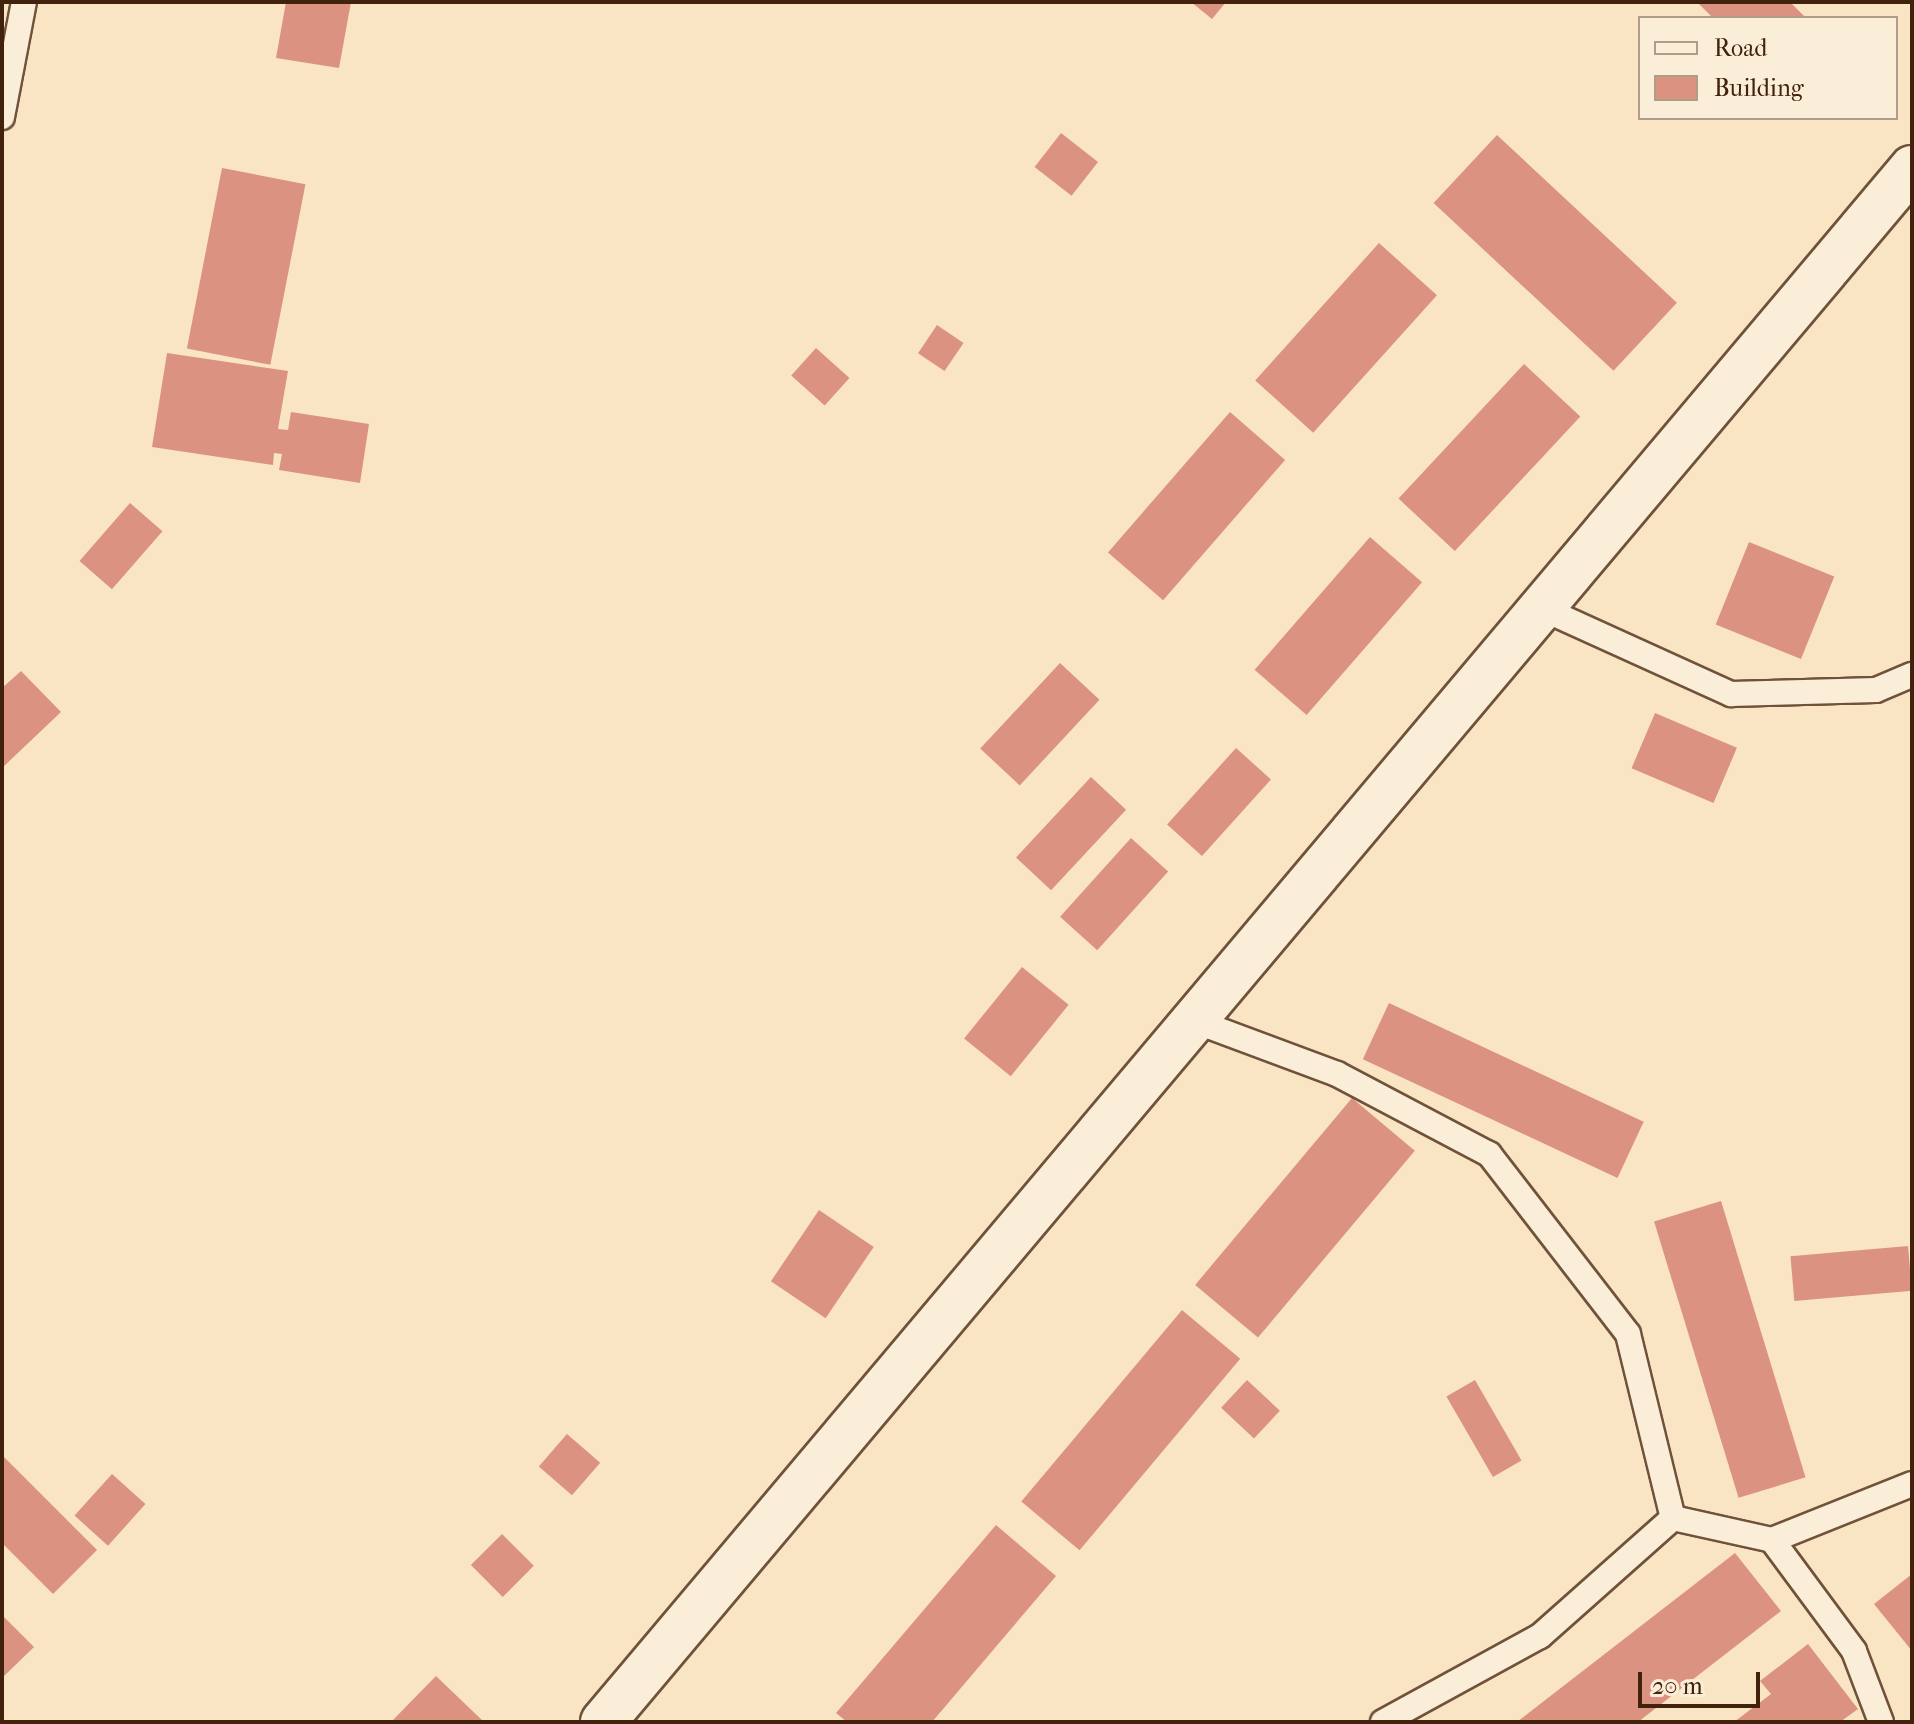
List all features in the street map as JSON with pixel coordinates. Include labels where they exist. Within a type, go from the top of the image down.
[{"type":"street","points":[[603,1722],[1539,607],[1912,168]]},
{"type":"lane","points":[[2,117],[24,2]]},
{"type":"lane","points":[[1539,607],[1731,694],[1876,690],[1912,675]]},
{"type":"lane","points":[[1192,1020],[1337,1074],[1489,1154],[1628,1334],[1673,1518]]},
{"type":"lane","points":[[1673,1518],[1772,1540],[1912,1484]]},
{"type":"lane","points":[[1383,1722],[1540,1636],[1673,1518]]},
{"type":"lane","points":[[1772,1540],[1854,1651],[1881,1722]]},
{"type":"building","points":[[286,2],[351,2],[339,68],[276,58]]},
{"type":"building","points":[[1191,2],[1226,2],[1212,19]]},
{"type":"building","points":[[1697,2],[1790,2],[1804,16],[1711,16]]},
{"type":"building","points":[[1061,133],[1098,162],[1072,196],[1035,167]]},
{"type":"building","points":[[1497,135],[1677,303],[1613,371],[1434,203]]},
{"type":"building","points":[[222,168],[305,184],[270,365],[187,349]]},
{"type":"building","points":[[1379,243],[1437,295],[1313,433],[1255,380]]},
{"type":"building","points":[[937,325],[964,343],[945,371],[918,353]]},
{"type":"building","points":[[816,348],[849,378],[825,406],[791,375]]},
{"type":"building","points":[[167,353],[288,371],[278,429],[288,430],[291,412],[369,424],[360,483],[279,470],[282,454],[274,453],[273,465],[152,447]]},
{"type":"building","points":[[1524,364],[1580,417],[1455,551],[1399,499]]},
{"type":"building","points":[[1230,412],[1285,460],[1163,600],[1108,552]]},
{"type":"building","points":[[130,503],[162,531],[112,589],[79,561]]},
{"type":"building","points":[[1370,537],[1422,582],[1307,715],[1255,670]]},
{"type":"building","points":[[1749,542],[1834,576],[1801,659],[1716,625]]},
{"type":"building","points":[[1060,663],[1099,700],[1020,785],[980,749]]},
{"type":"building","points":[[21,671],[61,712],[2,768],[2,688]]},
{"type":"building","points":[[1655,713],[1737,748],[1713,803],[1632,768]]},
{"type":"building","points":[[1236,748],[1271,779],[1202,856],[1167,825]]},
{"type":"building","points":[[1091,777],[1126,810],[1051,890],[1016,857]]},
{"type":"building","points":[[1131,838],[1168,871],[1097,950],[1060,917]]},
{"type":"building","points":[[1022,967],[1069,1005],[1011,1076],[964,1038]]},
{"type":"building","points":[[1389,1003],[1644,1122],[1617,1178],[1363,1059]]},
{"type":"building","points":[[1352,1098],[1415,1151],[1258,1338],[1195,1285]]},
{"type":"building","points":[[1721,1201],[1805,1477],[1739,1498],[1654,1221]]},
{"type":"building","points":[[819,1210],[874,1247],[826,1318],[771,1281]]},
{"type":"building","points":[[1908,1246],[1912,1291],[1794,1301],[1790,1256]]},
{"type":"building","points":[[1182,1310],[1240,1359],[1080,1550],[1021,1502]]},
{"type":"building","points":[[1247,1380],[1280,1411],[1254,1438],[1221,1408]]},
{"type":"building","points":[[1475,1380],[1522,1461],[1493,1477],[1446,1396]]},
{"type":"building","points":[[567,1434],[600,1463],[572,1495],[539,1466]]},
{"type":"building","points":[[2,1455],[97,1550],[53,1594],[2,1543]]},
{"type":"building","points":[[112,1474],[145,1504],[108,1546],[75,1516]]},
{"type":"building","points":[[996,1525],[1056,1576],[932,1722],[847,1722],[836,1713]]},
{"type":"building","points":[[502,1534],[534,1566],[503,1597],[471,1565]]},
{"type":"building","points":[[1735,1553],[1781,1611],[1638,1722],[1517,1722]]},
{"type":"building","points":[[1912,1574],[1912,1651],[1874,1604]]},
{"type":"building","points":[[2,1615],[34,1647],[2,1678]]},
{"type":"building","points":[[1808,1644],[1858,1709],[1840,1722],[1734,1722],[1771,1694],[1760,1681]]},
{"type":"building","points":[[436,1676],[484,1722],[391,1722]]}]
